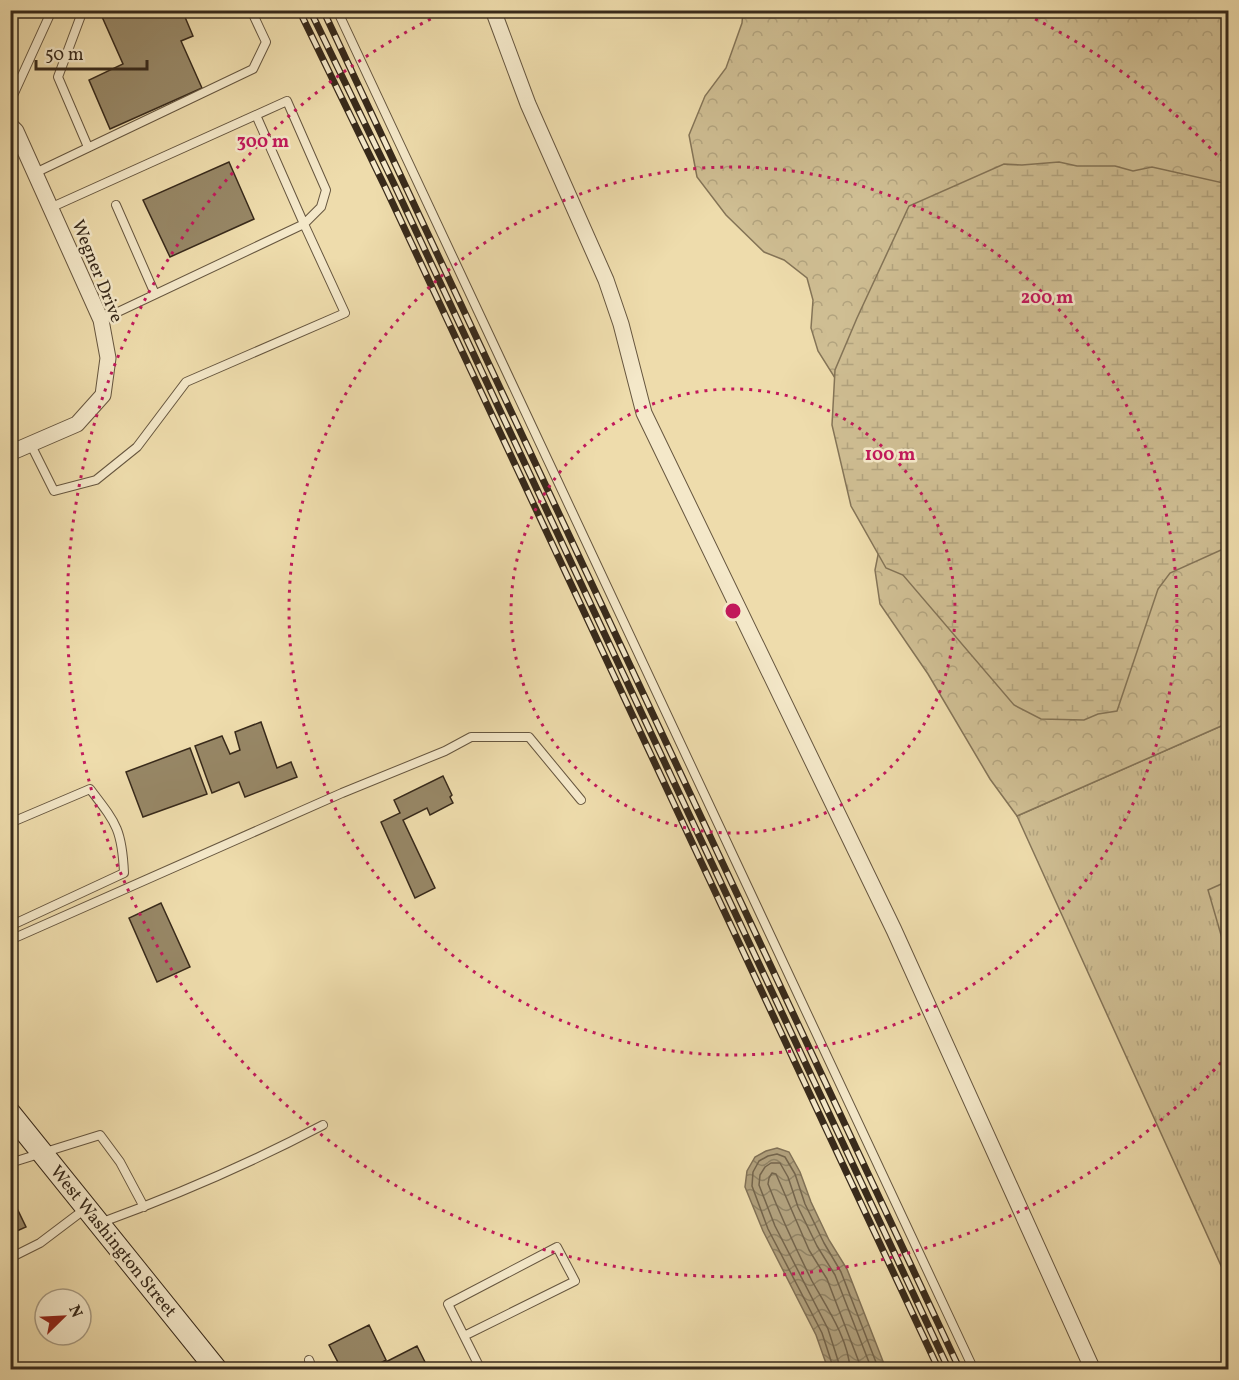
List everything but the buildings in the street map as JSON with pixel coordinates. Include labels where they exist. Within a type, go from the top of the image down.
[{"type":"main road","name":"West Washington Street","points":[[10,1113],[217,1370]]},
{"type":"street","points":[[493,10],[528,104],[606,280],[621,324],[644,413],[894,930],[1093,1370]]},
{"type":"street","name":"Wegner Drive","points":[[10,453],[77,424],[103,395],[108,358],[101,320],[13,128]]},
{"type":"lane","points":[[10,102],[52,10]]},
{"type":"lane","points":[[83,10],[58,77],[88,147]]},
{"type":"lane","points":[[35,172],[253,69],[266,42],[251,10]]},
{"type":"lane","points":[[338,10],[974,1370]]},
{"type":"lane","points":[[50,208],[286,101],[326,190],[321,207],[304,224],[101,320]]},
{"type":"lane","points":[[30,443],[54,491],[96,480],[137,447],[186,382],[345,313],[256,116]]},
{"type":"lane","points":[[116,205],[155,294]]},
{"type":"lane","points":[[10,940],[331,798],[445,751],[471,737],[529,737],[581,800]]},
{"type":"lane","points":[[10,823],[90,789],[116,823],[123,845],[124,873],[10,926]]},
{"type":"lane","points":[[10,1258],[93,1216],[144,1207],[261,1158],[324,1125]]},
{"type":"lane","points":[[10,1163],[100,1135],[120,1162],[144,1207]]},
{"type":"lane","points":[[464,1336],[575,1281],[557,1247],[448,1304],[464,1336],[481,1370]]},
{"type":"lane","points":[[309,1360],[314,1370]]},
{"type":"green space","points":[[743,11],[1222,11],[1228,38],[1228,723],[1017,816],[990,779],[928,674],[880,604],[875,570],[883,530],[847,397],[818,351],[811,328],[813,300],[807,278],[784,260],[764,252],[726,215],[697,177],[689,135],[705,96],[726,68],[742,23]]},
{"type":"green space","points":[[1059,162],[1077,166],[1115,166],[1133,171],[1152,167],[1228,184],[1228,549],[1170,573],[1158,589],[1117,711],[1098,714],[1084,720],[1041,719],[1014,705],[903,575],[886,568],[851,506],[832,425],[835,370],[909,206],[1004,164]]},
{"type":"green space","points":[[1228,723],[1228,1281],[1017,816]]},
{"type":"green space","points":[[1228,881],[1228,959],[1208,890]]},
{"type":"water","points":[[777,1148],[789,1152],[800,1172],[829,1240],[847,1269],[886,1369],[828,1369],[816,1335],[763,1231],[745,1187],[747,1171],[755,1157]]},
{"type":"railway","points":[[299,10],[386,189],[939,1370]]},
{"type":"railway","points":[[310,10],[394,184],[949,1370]]},
{"type":"railway","points":[[323,10],[960,1370]]}]
